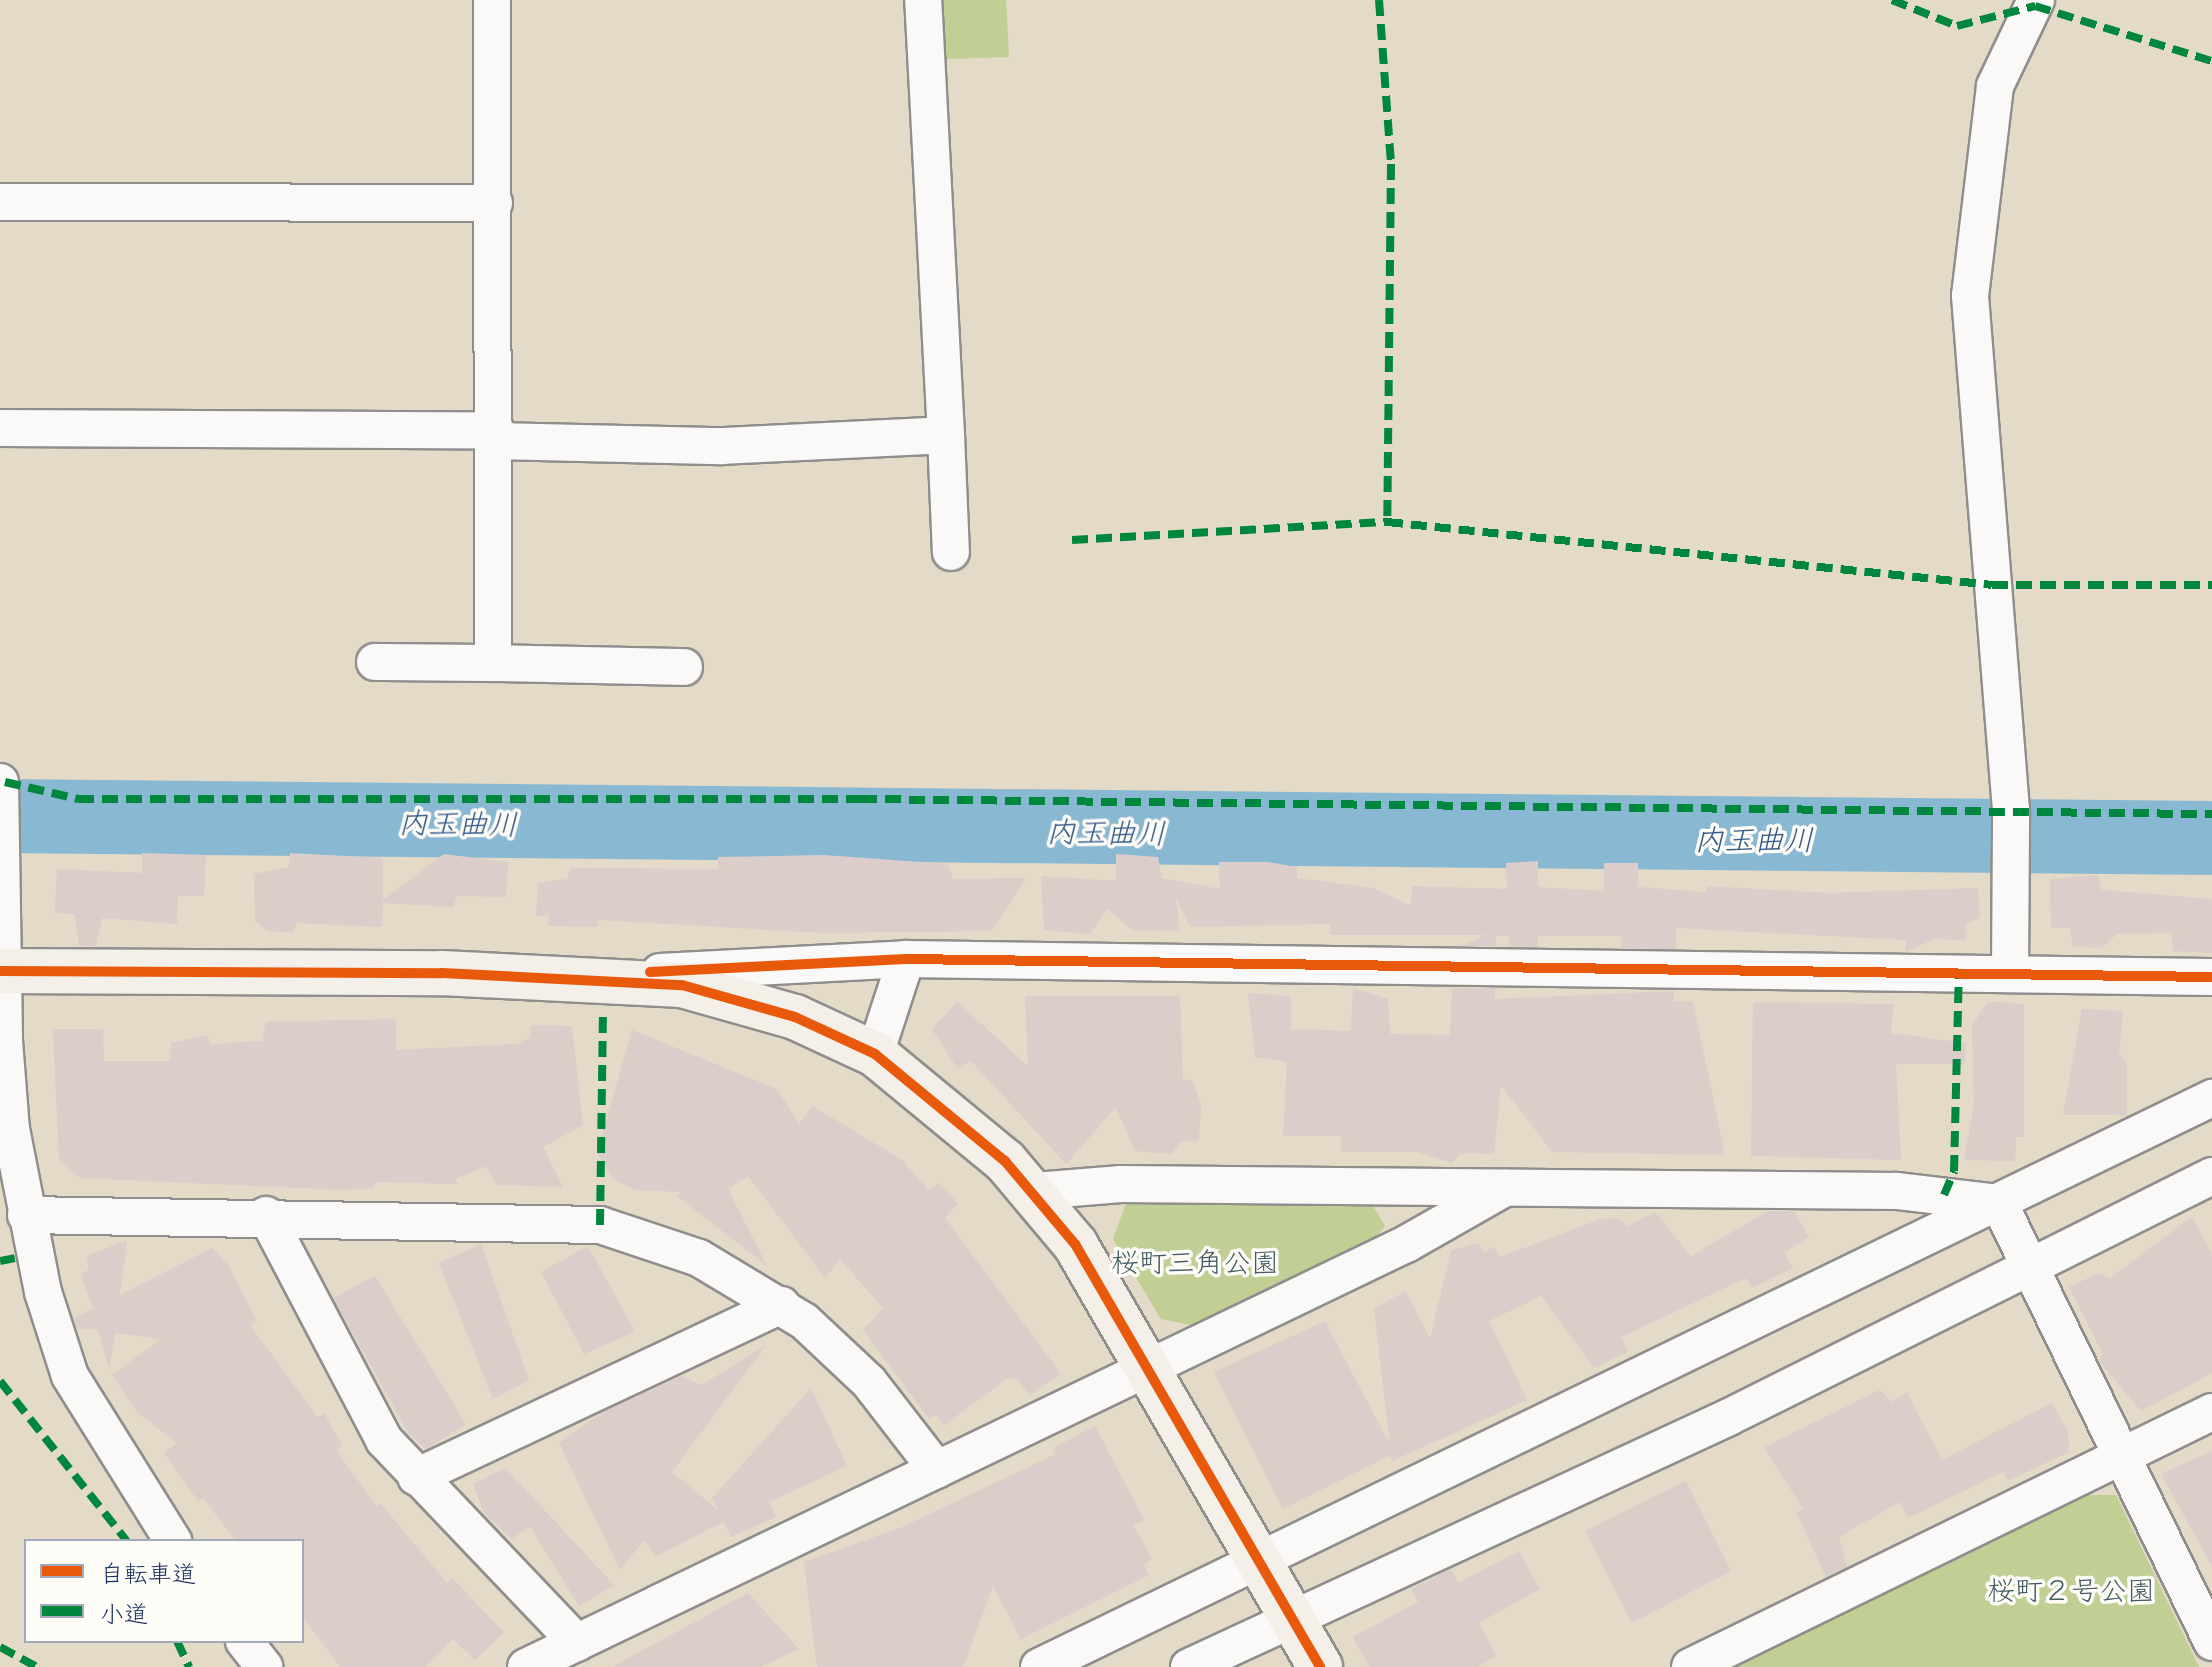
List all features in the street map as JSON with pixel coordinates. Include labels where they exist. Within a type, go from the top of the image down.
[{"type":"street","points":[[492,0],[496,436],[493,663]]},
{"type":"street","points":[[923,0],[951,552]]},
{"type":"street","points":[[2010,971],[2011,813],[1970,296],[1995,86],[2036,0]]},
{"type":"street","points":[[0,202],[494,203]]},
{"type":"street","points":[[0,428],[496,436],[722,446],[946,435]]},
{"type":"street","points":[[375,662],[684,667]]},
{"type":"street","points":[[2,784],[1,971],[11,1129],[26,1215],[70,1376],[172,1539]]},
{"type":"street","points":[[1,971],[583,976],[906,959],[2010,971],[2212,977]]},
{"type":"street","points":[[875,1054],[906,959]]},
{"type":"street","points":[[583,976],[720,994],[875,1054],[1035,1191],[1151,1369],[1290,1620],[1320,1667]]},
{"type":"street","points":[[1039,1667],[1261,1563],[2212,1098]]},
{"type":"street","points":[[1189,1667],[1729,1417],[2028,1265],[2212,1176]]},
{"type":"street","points":[[1035,1191],[1121,1184],[1897,1191],[1999,1203]]},
{"type":"street","points":[[526,1667],[1151,1369],[1507,1188]]},
{"type":"street","points":[[1999,1203],[2212,1642]]},
{"type":"street","points":[[26,1215],[266,1215],[600,1225],[699,1258],[782,1305],[869,1382],[937,1470]]},
{"type":"street","points":[[266,1215],[357,1399],[416,1477],[577,1643]]},
{"type":"street","points":[[416,1477],[782,1305]]},
{"type":"street","points":[[1690,1667],[2212,1412]]},
{"type":"street","points":[[246,1643],[264,1667]]},
{"type":"green space","points":[[943,0],[1006,0],[1009,57],[946,59]]},
{"type":"green space","name":"桜町三角公園","points":[[1126,1203],[1371,1203],[1385,1226],[1373,1242],[1195,1326],[1161,1319],[1113,1239]]},
{"type":"green space","name":"桜町２号公園","points":[[2087,1495],[2116,1495],[2199,1667],[1734,1667]]},
{"type":"building","points":[[142,853],[206,855],[204,896],[178,896],[177,924],[102,918],[96,946],[79,946],[75,914],[55,913],[57,869],[142,873]]},
{"type":"building","points":[[290,853],[383,858],[383,900],[444,854],[508,862],[506,897],[457,896],[453,907],[383,903],[382,927],[297,923],[292,932],[267,931],[255,921],[254,874],[289,867]]},
{"type":"building","points":[[1116,854],[1158,857],[1162,878],[1220,889],[1219,862],[1268,862],[1297,867],[1297,878],[1374,888],[1411,906],[1412,886],[1507,889],[1506,863],[1538,861],[1538,887],[1604,891],[1604,863],[1638,863],[1638,887],[1706,892],[1706,886],[1829,893],[1978,888],[1980,918],[1966,923],[1965,940],[1934,939],[1906,952],[1906,940],[1676,928],[1676,949],[1621,948],[1622,936],[1538,936],[1538,947],[1510,946],[1509,936],[1496,936],[1496,946],[1462,946],[1486,935],[1330,935],[1330,924],[1190,927],[1176,898],[1179,931],[1132,930],[1107,909],[1090,934],[1044,930],[1041,876],[1116,881]]},
{"type":"building","points":[[824,855],[948,864],[953,879],[1026,878],[992,931],[823,933],[598,920],[598,927],[548,926],[549,915],[536,916],[538,883],[567,879],[571,868],[718,869],[718,857]]},
{"type":"building","points":[[2098,875],[2102,890],[2212,899],[2212,953],[2173,951],[2172,933],[2117,934],[2101,948],[2073,946],[2070,928],[2051,928],[2050,879]]},
{"type":"building","points":[[1353,988],[1388,999],[1390,1034],[1450,1035],[1452,988],[1495,988],[1495,999],[1674,991],[1674,1001],[1693,1002],[1725,1155],[1552,1152],[1501,1085],[1494,1154],[1461,1153],[1452,1163],[1418,1152],[1341,1152],[1341,1136],[1283,1136],[1287,1062],[1255,1057],[1248,993],[1291,996],[1291,1029],[1351,1031]]},
{"type":"building","points":[[1025,996],[1180,996],[1183,1081],[1192,1079],[1201,1105],[1199,1140],[1180,1142],[1172,1154],[1135,1151],[1116,1107],[1066,1164],[971,1061],[957,1068],[932,1029],[957,1002],[1028,1066]]},
{"type":"building","points":[[1988,1001],[2024,1004],[2024,1137],[2016,1137],[2015,1161],[1964,1160],[1974,1105],[1972,1026]]},
{"type":"building","points":[[1753,1002],[1894,1004],[1891,1033],[1966,1043],[1965,1064],[1896,1064],[1901,1160],[1751,1156]]},
{"type":"building","points":[[2082,1009],[2123,1011],[2119,1053],[2127,1063],[2127,1115],[2063,1115]]},
{"type":"building","points":[[396,1019],[396,1050],[516,1044],[530,1038],[531,1025],[572,1026],[583,1125],[543,1147],[563,1187],[496,1185],[486,1166],[455,1179],[458,1184],[375,1182],[374,1188],[345,1190],[80,1178],[59,1160],[53,1029],[103,1029],[104,1061],[170,1061],[171,1043],[206,1035],[212,1044],[262,1041],[266,1022]]},
{"type":"building","points":[[632,1030],[777,1089],[799,1124],[813,1106],[902,1160],[928,1190],[938,1183],[958,1203],[945,1218],[1061,1374],[1029,1396],[1019,1380],[1008,1378],[943,1426],[936,1415],[929,1419],[863,1330],[883,1308],[840,1259],[825,1278],[748,1176],[728,1189],[767,1266],[676,1195],[682,1192],[636,1190],[613,1179],[597,1153]]},
{"type":"building","points":[[1768,1211],[1794,1211],[1809,1237],[1784,1253],[1793,1268],[1752,1288],[1746,1278],[1621,1337],[1628,1351],[1594,1368],[1541,1296],[1489,1321],[1527,1400],[1392,1461],[1391,1455],[1283,1509],[1214,1372],[1325,1321],[1390,1445],[1374,1309],[1406,1291],[1430,1339],[1451,1251],[1478,1243],[1485,1253],[1494,1246],[1500,1257],[1598,1220],[1617,1218],[1628,1226],[1655,1212],[1691,1256]]},
{"type":"building","points":[[2192,1217],[2212,1254],[2212,1373],[2141,1411],[2099,1361],[2103,1354],[2069,1287],[2099,1273],[2110,1278]]},
{"type":"building","points":[[127,1240],[120,1295],[212,1248],[228,1265],[257,1322],[250,1325],[318,1418],[324,1413],[343,1446],[336,1450],[377,1507],[381,1504],[447,1583],[452,1578],[504,1632],[475,1660],[453,1639],[426,1667],[340,1667],[304,1619],[304,1539],[234,1539],[203,1498],[198,1501],[164,1453],[177,1443],[137,1412],[112,1375],[161,1339],[115,1333],[109,1369],[98,1330],[76,1328],[74,1318],[93,1309],[81,1275],[89,1269],[87,1256]]},
{"type":"building","points":[[481,1244],[529,1380],[493,1399],[439,1263]]},
{"type":"building","points":[[588,1246],[635,1332],[584,1354],[541,1272]]},
{"type":"building","points":[[375,1276],[466,1424],[426,1449],[409,1434],[333,1298]]},
{"type":"building","points":[[766,1345],[672,1472],[719,1511],[712,1498],[811,1388],[847,1466],[769,1502],[776,1517],[731,1537],[723,1522],[656,1556],[644,1540],[620,1570],[559,1443],[601,1413],[680,1376],[702,1385]]},
{"type":"building","points":[[1880,1390],[1891,1402],[1907,1393],[1942,1460],[2051,1403],[2068,1431],[2069,1452],[2008,1481],[2003,1472],[1908,1518],[1900,1502],[1839,1537],[1847,1567],[1826,1577],[1796,1512],[1803,1509],[1764,1447]]},
{"type":"building","points":[[1095,1426],[1144,1520],[1133,1525],[1152,1559],[1144,1565],[1149,1575],[1021,1639],[993,1586],[963,1667],[817,1667],[804,1562],[900,1528],[1056,1454],[1053,1448]]},
{"type":"building","points":[[2212,1451],[2212,1566],[2161,1474]]},
{"type":"building","points":[[505,1468],[614,1585],[579,1606],[530,1526],[512,1539],[484,1513],[473,1484]]},
{"type":"building","points":[[1686,1481],[1731,1571],[1632,1623],[1585,1531]]},
{"type":"building","points":[[1519,1551],[1540,1589],[1479,1623],[1496,1656],[1476,1667],[1369,1667],[1353,1637],[1418,1602],[1411,1589],[1451,1569],[1458,1583]]},
{"type":"building","points":[[748,1593],[799,1649],[760,1667],[612,1667]]},
{"type":"waterway","name":"内玉曲川","points":[[0,816],[2212,838]]},
{"type":"marked path","points":[[1379,0],[1391,164],[1387,522]]},
{"type":"marked path","points":[[1892,0],[1957,26],[2035,6],[2212,61]]},
{"type":"marked path","points":[[1072,540],[1387,522],[1992,585],[2212,585]]},
{"type":"marked path","points":[[5,782],[78,799],[861,799],[2212,814]]},
{"type":"marked path","points":[[1944,1195],[1954,1171],[1959,972]]},
{"type":"marked path","points":[[600,1225],[603,1009]]},
{"type":"marked path","points":[[0,1261],[15,1258]]},
{"type":"marked path","points":[[0,1381],[125,1539]]},
{"type":"marked path","points":[[178,1643],[189,1667]]},
{"type":"marked path","points":[[0,1647],[37,1667]]},
{"type":"cycle path","points":[[650,972],[906,959],[2212,977]]},
{"type":"cycle path","points":[[0,971],[442,973],[682,985],[795,1017],[875,1054],[1005,1161],[1075,1244],[1320,1667]]}]
